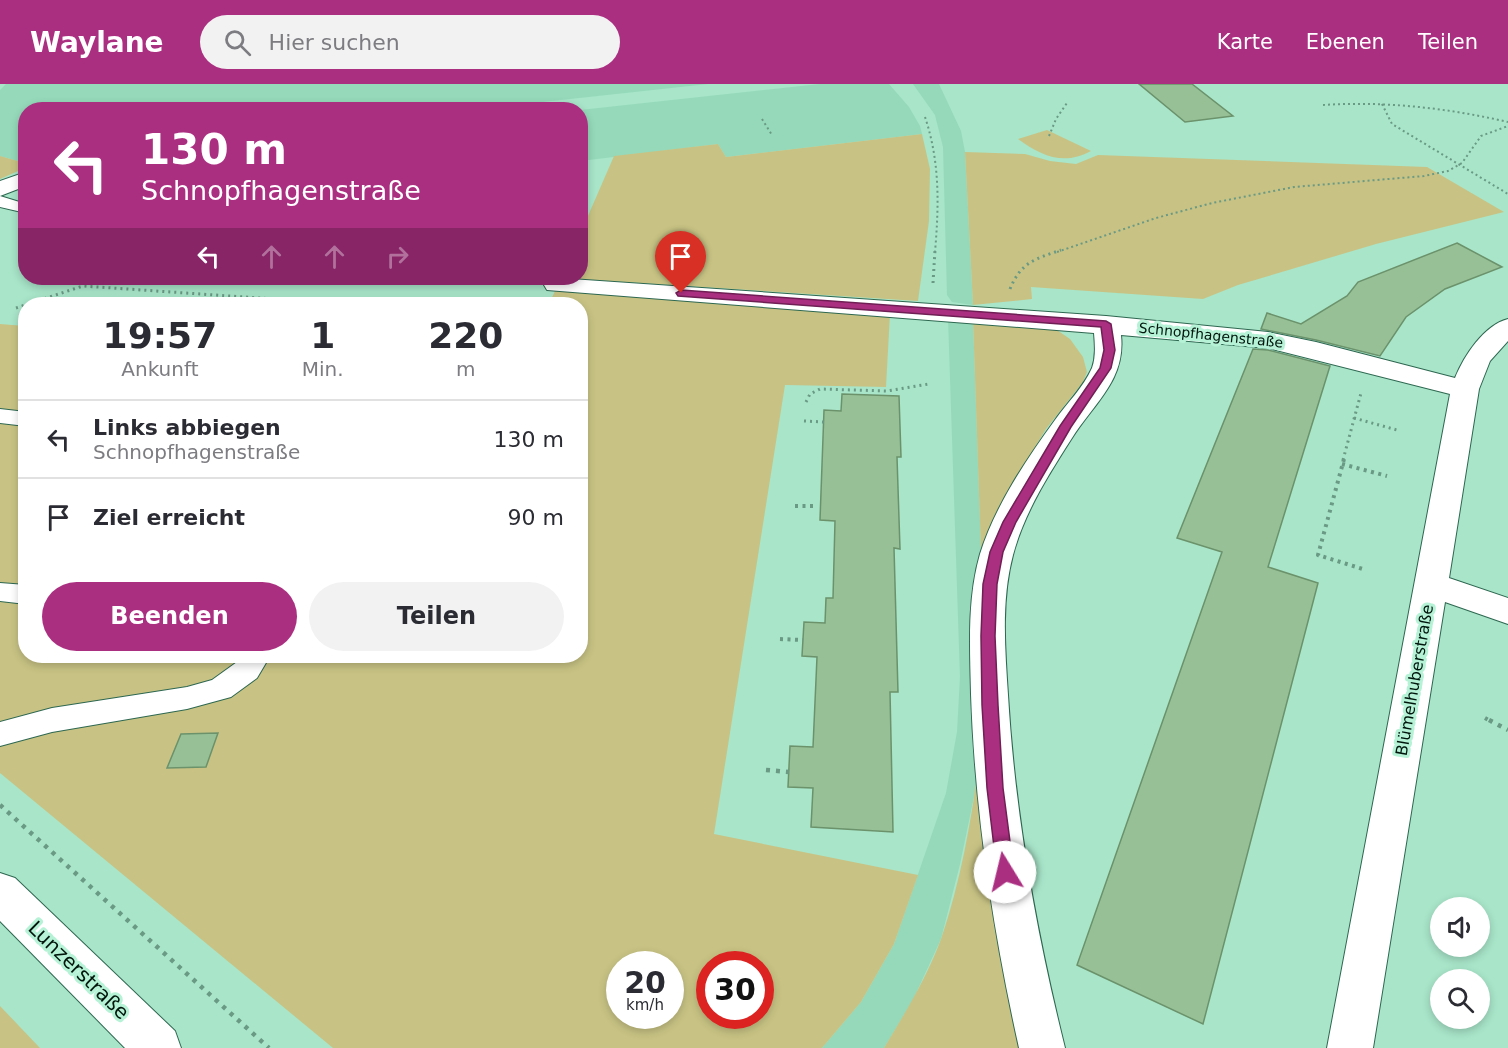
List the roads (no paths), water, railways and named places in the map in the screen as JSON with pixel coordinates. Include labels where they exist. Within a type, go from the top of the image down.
[{"type":"street","points":[[0,189],[18,181]]},
{"type":"street","name":"Schnopfhagenstraße","points":[[556,285],[1008,316],[1268,340],[1316,350],[1466,389]]},
{"type":"street","points":[[1042,1048],[1020,959],[1000,839],[990,705],[988,636],[990,584],[997,552],[1009,522],[1066,426],[1106,368],[1109,350],[1106,324]]},
{"type":"street","name":"Blümelhuberstraße","points":[[1350,1048],[1470,369],[1485,347],[1508,327]]},
{"type":"street","points":[[1431,584],[1508,611]]},
{"type":"street","name":"Lunzerstraße","points":[[0,892],[158,1048]]},
{"type":"lane","points":[[0,201],[18,208]]},
{"type":"lane","points":[[0,416],[18,418]]},
{"type":"lane","points":[[0,592],[18,594]]},
{"type":"lane","points":[[0,734],[52,720],[187,698],[221,689],[247,670],[252,663]]}]
